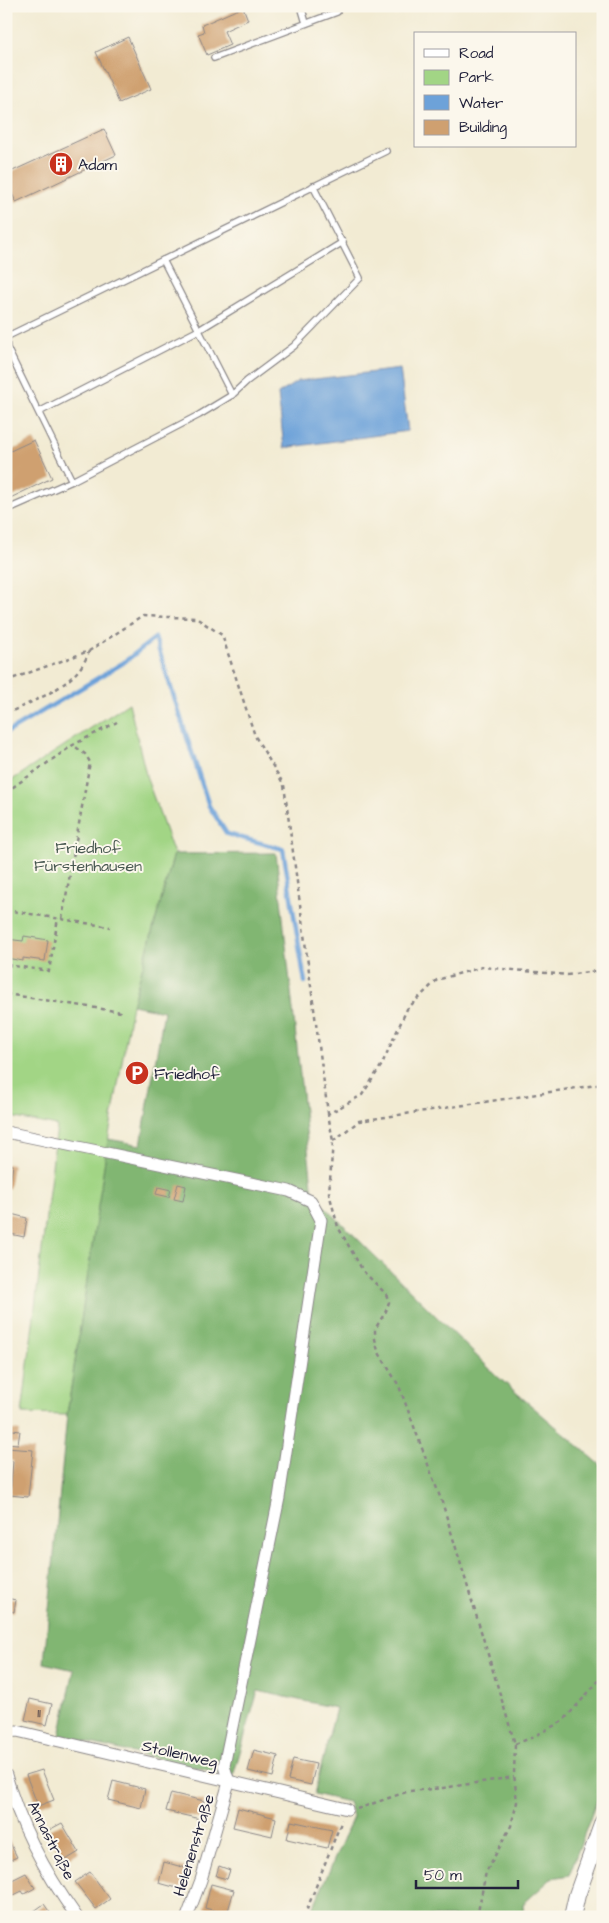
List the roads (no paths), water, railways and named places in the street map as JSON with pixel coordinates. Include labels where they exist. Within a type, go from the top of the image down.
[{"type":"main road","points":[[572,1917],[577,1895],[603,1822]]},
{"type":"street","points":[[6,1132],[35,1136],[166,1166],[289,1191],[311,1201],[321,1220],[279,1498],[224,1766],[229,1782]]},
{"type":"street","name":"Stollenweg","points":[[6,1732],[17,1731],[347,1808]]},
{"type":"street","name":"Annastraße","points":[[6,1775],[12,1796],[34,1847],[77,1917]]},
{"type":"street","name":"Helenenstraße","points":[[187,1917],[201,1880],[229,1782]]},
{"type":"lane","points":[[301,6],[306,22]]},
{"type":"lane","points":[[214,58],[337,12]]},
{"type":"lane","points":[[72,481],[7,348],[6,337],[386,150]]},
{"type":"lane","points":[[6,510],[72,481],[199,415],[232,395],[247,381],[294,346],[360,278],[313,186]]},
{"type":"lane","points":[[39,412],[199,330],[343,242]]},
{"type":"lane","points":[[163,260],[232,395]]},
{"type":"water","points":[[400,369],[408,431],[284,448],[278,394],[298,381]]},
{"type":"waterway","points":[[6,733],[123,663],[155,638],[209,806],[227,834],[283,849],[305,982]]},
{"type":"place","name":"Adam","points":[[61,164]]},
{"type":"place","name":"Friedhof","points":[[137,1073]]},
{"type":"park label","name":"Friedhof Fürstenhausen","points":[[88,856]]}]
